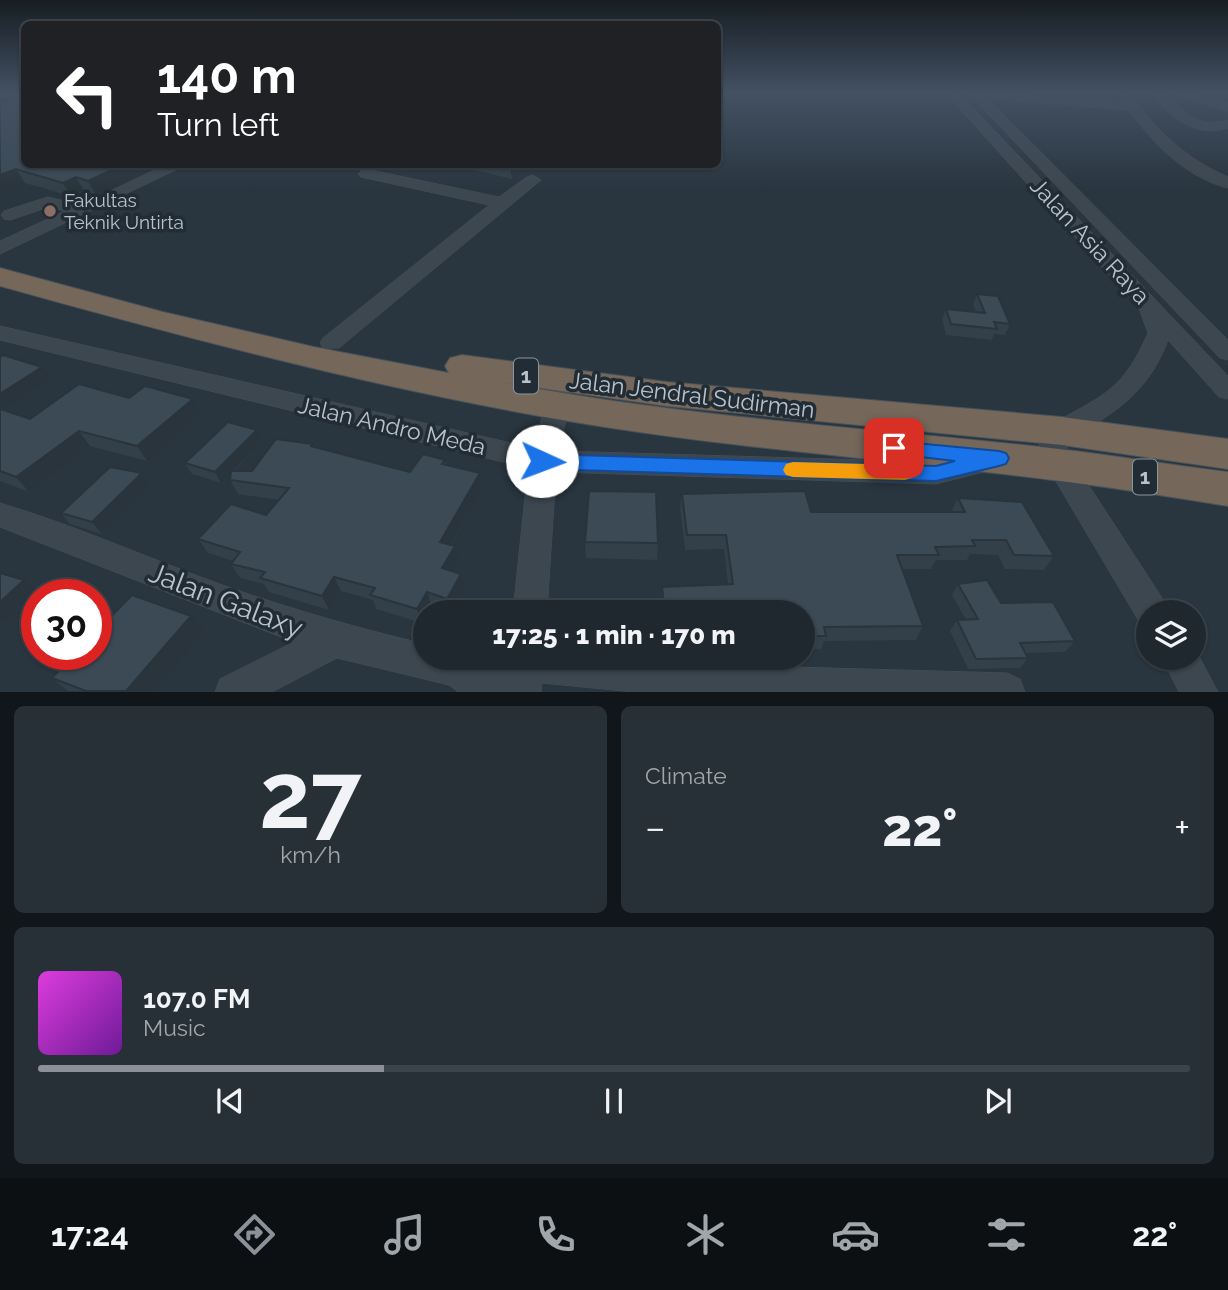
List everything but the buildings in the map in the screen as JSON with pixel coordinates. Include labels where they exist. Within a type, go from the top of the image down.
[{"type":"highway","name":"Jalan Jendral Sudirman","points":[[0,258],[44,274],[331,343],[475,369],[1057,442],[1228,454]]},
{"type":"highway","name":"1","points":[[0,278],[301,355],[556,406],[763,434],[999,458],[1057,442],[1228,489]]},
{"type":"street","name":"Jalan Asia Raya","points":[[983,124],[1228,391]]},
{"type":"street","name":"Jalan Asia Raya","points":[[1005,124],[1228,353]]},
{"type":"street","points":[[1149,124],[1169,146],[1205,174],[1228,183]]},
{"type":"street","points":[[1195,124],[1212,129],[1227,124]]},
{"type":"street","points":[[987,128],[1010,129]]},
{"type":"street","points":[[1005,150],[1031,151]]},
{"type":"street","points":[[0,248],[172,168]]},
{"type":"street","points":[[366,174],[396,178],[497,208]]},
{"type":"street","points":[[331,343],[533,180]]},
{"type":"street","points":[[10,215],[48,202],[81,210]]},
{"type":"street","points":[[1144,299],[1159,333],[1143,370],[1128,388],[1057,442],[1145,600]]},
{"type":"street","name":"Jalan Andro Meda","points":[[0,333],[542,461],[936,473],[999,458]]},
{"type":"street","points":[[531,600],[542,461],[556,406]]},
{"type":"street","name":"Jalan Galaxy","points":[[0,515],[32,525],[224,601],[335,640],[413,659]]},
{"type":"street","points":[[233,691],[335,640]]},
{"type":"street","name":"Jalan Galaxy","points":[[458,670],[493,691]]},
{"type":"street","name":"Jalan Galaxy","points":[[491,670],[757,685],[1007,691]]},
{"type":"street","points":[[1187,670],[1200,691]]},
{"type":"slow traffic","points":[[793,470],[905,473]]},
{"type":"place","name":"Fakultas Teknik Untirta","points":[[50,211]]},
{"type":"route","points":[[542,461],[936,473],[999,458],[894,448]]}]
